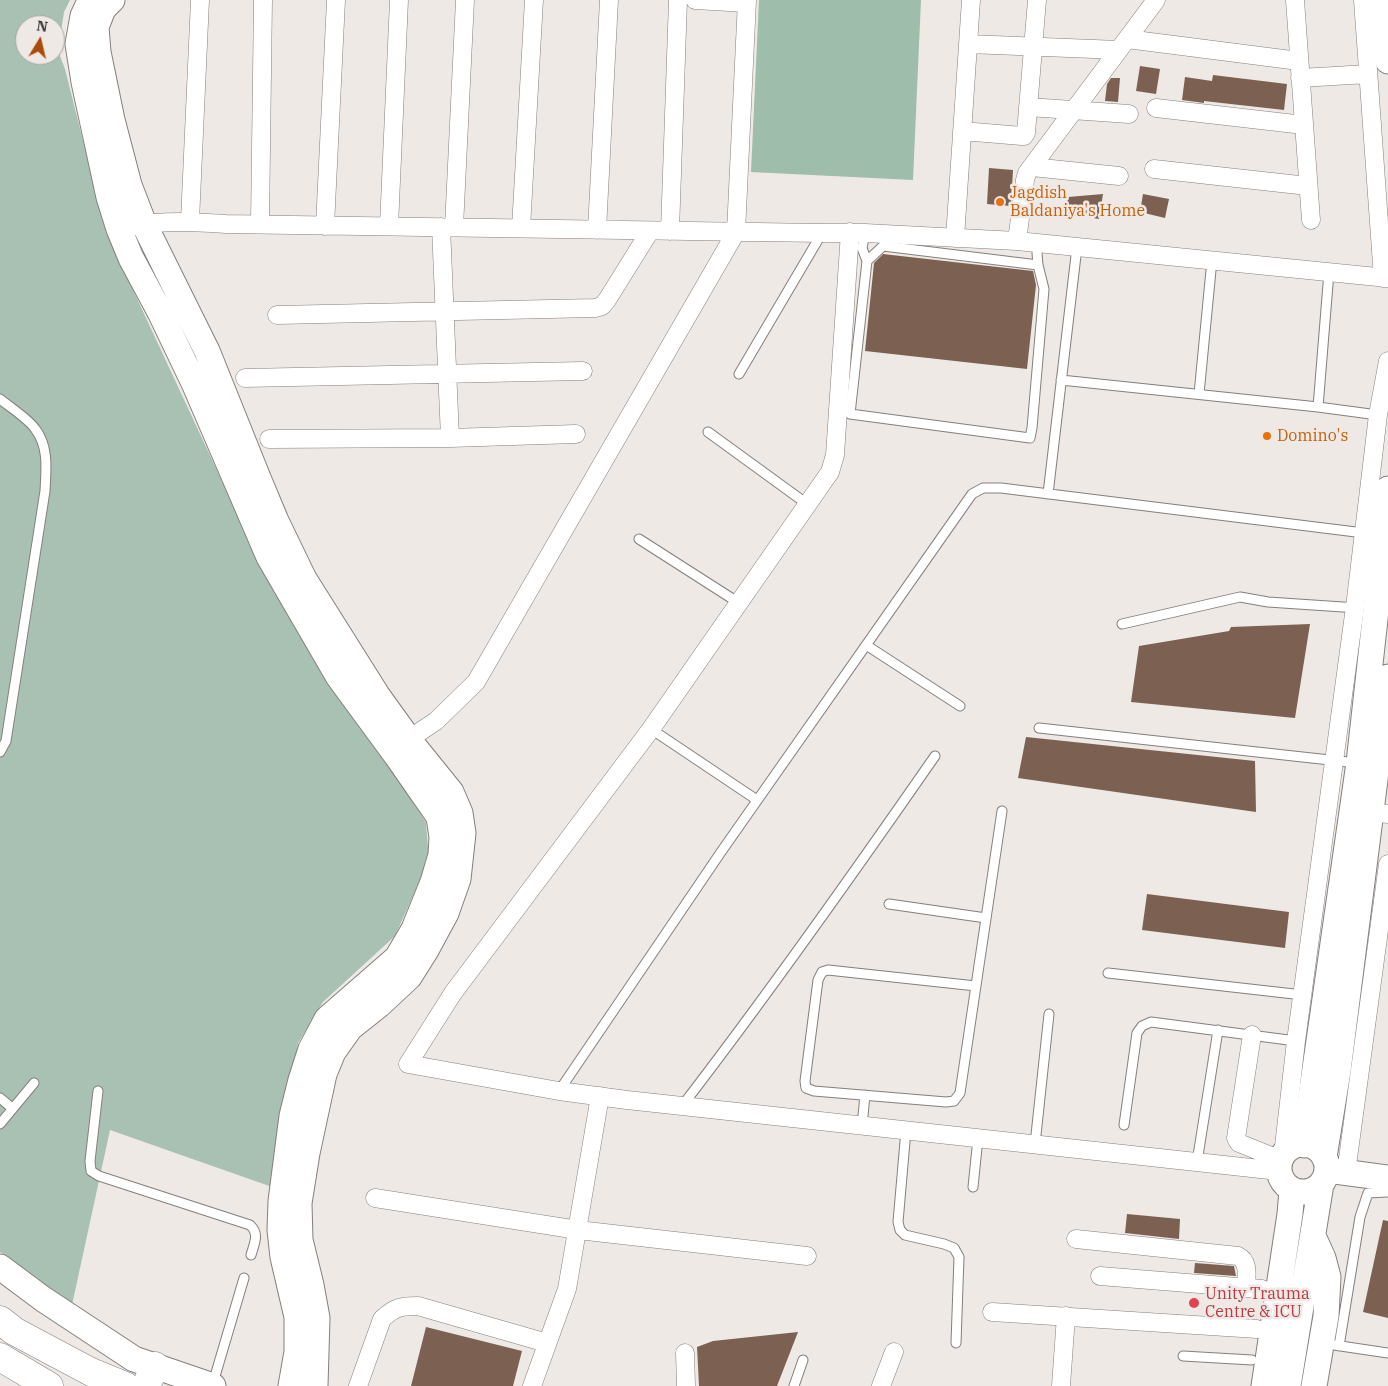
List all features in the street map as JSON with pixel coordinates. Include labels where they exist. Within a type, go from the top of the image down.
[{"type":"highway","points":[[0,1320],[14,1330],[91,1372],[125,1386]]},
{"type":"highway","points":[[0,1357],[52,1384]]},
{"type":"street","points":[[91,0],[83,16],[78,44],[84,82],[110,197],[119,229],[131,258],[160,312],[194,383],[269,557],[338,676],[439,818],[442,837],[441,856],[433,882],[414,929],[397,958],[328,1019],[311,1049],[301,1080],[292,1116],[281,1201],[280,1230],[283,1257],[297,1317],[297,1352],[292,1386]]},
{"type":"street","points":[[112,0],[103,9],[96,27],[98,52],[112,120],[127,176],[144,224],[207,351],[265,495],[304,579],[377,695],[409,739],[452,792],[460,813],[463,833],[458,879],[446,913],[409,977],[350,1028],[333,1052],[324,1074],[307,1153],[299,1203],[300,1240],[317,1318],[315,1386]]},
{"type":"street","points":[[190,221],[200,0]]},
{"type":"street","points":[[260,224],[263,0]]},
{"type":"street","points":[[325,226],[336,0]]},
{"type":"street","points":[[389,226],[399,0]]},
{"type":"street","points":[[450,438],[445,311],[448,227],[465,0]]},
{"type":"street","points":[[521,228],[534,0]]},
{"type":"street","points":[[597,230],[609,0]]},
{"type":"street","points":[[670,231],[678,0]]},
{"type":"street","points":[[409,739],[436,721],[476,682],[736,232],[747,1],[695,0]]},
{"type":"street","points":[[955,238],[971,0]]},
{"type":"street","points":[[962,131],[1024,136],[1026,133],[1037,0]]},
{"type":"street","points":[[1017,241],[1027,173],[1156,0]]},
{"type":"street","points":[[1295,0],[1310,220]]},
{"type":"street","points":[[1363,0],[1378,68]]},
{"type":"street","points":[[119,229],[144,224],[190,221],[226,224],[325,226],[858,233],[1017,241],[1386,278],[1378,68],[1383,0]]},
{"type":"street","points":[[968,44],[1034,46],[1123,44],[1300,69],[1378,68]]},
{"type":"street","points":[[1029,107],[1129,114]]},
{"type":"street","points":[[1156,108],[1304,124]]},
{"type":"street","points":[[1032,167],[1119,176]]},
{"type":"street","points":[[1154,169],[1308,186]]},
{"type":"street","points":[[278,315],[595,308],[602,306],[650,231]]},
{"type":"street","points":[[858,233],[835,455],[830,472],[651,729],[453,993],[408,1064],[559,1091],[682,1106],[1197,1162],[1306,1167],[1388,1178]]},
{"type":"street","points":[[1366,609],[1364,534],[1378,415],[1388,360]]},
{"type":"street","points":[[245,378],[583,371]]},
{"type":"street","points":[[269,440],[450,438],[576,434]]},
{"type":"street","points":[[1306,1167],[1347,762],[1366,609],[1388,489]]},
{"type":"street","points":[[1306,1167],[1338,1071],[1379,813],[1388,677]]},
{"type":"street","points":[[1288,1386],[1312,1236],[1296,1041],[1347,762]]},
{"type":"street","points":[[1254,1289],[1263,1278],[1290,1214],[1379,954],[1388,864]]},
{"type":"street","points":[[1252,1035],[1236,1138],[1239,1143],[1306,1167]]},
{"type":"street","points":[[532,1386],[567,1289],[600,1096]]},
{"type":"street","points":[[375,1198],[578,1230],[807,1256]]},
{"type":"street","points":[[1264,1386],[1290,1214]]},
{"type":"street","points":[[1312,1236],[1323,1258],[1328,1278],[1326,1316],[1330,1344],[1314,1386]]},
{"type":"street","points":[[1076,1239],[1238,1256],[1243,1259],[1254,1289],[1257,1329],[1249,1386]]},
{"type":"street","points":[[0,1267],[42,1298],[134,1359],[151,1376],[212,1386]]},
{"type":"street","points":[[1100,1276],[1254,1289]]},
{"type":"street","points":[[358,1386],[382,1319],[401,1306],[418,1306],[547,1343]]},
{"type":"street","points":[[992,1312],[1257,1329]]},
{"type":"street","points":[[1061,1386],[1066,1316]]},
{"type":"street","points":[[881,1386],[894,1352]]},
{"type":"street","points":[[685,1353],[686,1386]]},
{"type":"lane","points":[[739,374],[822,233]]},
{"type":"lane","points":[[858,233],[867,261],[850,414],[1030,438],[1044,289],[1038,265],[1039,243]]},
{"type":"lane","points":[[867,261],[883,246],[1038,265]]},
{"type":"lane","points":[[1048,494],[1077,247]]},
{"type":"lane","points":[[1199,394],[1212,260]]},
{"type":"lane","points":[[1318,407],[1329,272]]},
{"type":"lane","points":[[1062,380],[1378,415]]},
{"type":"lane","points":[[0,399],[36,429],[44,445],[47,465],[6,741],[0,752]]},
{"type":"lane","points":[[708,432],[807,504]]},
{"type":"lane","points":[[559,1091],[758,800],[972,494],[983,488],[1001,488],[1364,534]]},
{"type":"lane","points":[[639,538],[739,603]]},
{"type":"lane","points":[[1122,624],[1240,597],[1268,602],[1366,609]]},
{"type":"lane","points":[[866,646],[960,706]]},
{"type":"lane","points":[[1039,728],[1347,762]]},
{"type":"lane","points":[[651,729],[758,800]]},
{"type":"lane","points":[[682,1106],[730,1044],[830,906],[935,756]]},
{"type":"lane","points":[[976,986],[828,970],[822,972],[818,980],[805,1081],[806,1088],[814,1091],[946,1102],[954,1101],[960,1094],[1002,811]]},
{"type":"lane","points":[[889,904],[986,918]]},
{"type":"lane","points":[[1108,973],[1304,995]]},
{"type":"lane","points":[[1035,1144],[1049,1014]]},
{"type":"lane","points":[[1124,1125],[1137,1032],[1142,1026],[1150,1022],[1296,1041]]},
{"type":"lane","points":[[1197,1162],[1218,1030]]},
{"type":"lane","points":[[0,1124],[34,1083]]},
{"type":"lane","points":[[98,1091],[90,1161],[91,1171],[99,1176],[250,1226],[255,1230],[256,1236],[251,1255]]},
{"type":"lane","points":[[862,1126],[865,1095]]},
{"type":"lane","points":[[0,1098],[12,1108]]},
{"type":"lane","points":[[906,1130],[898,1222],[900,1230],[905,1234],[954,1248],[959,1257],[956,1343]]},
{"type":"lane","points":[[973,1187],[978,1138]]},
{"type":"lane","points":[[1388,1192],[1368,1193],[1360,1218],[1330,1344],[1388,1353]]},
{"type":"lane","points":[[212,1386],[244,1278]]},
{"type":"lane","points":[[0,1348],[52,1384]]},
{"type":"lane","points":[[1182,1356],[1252,1360]]},
{"type":"lane","points":[[794,1386],[803,1360]]},
{"type":"green space","points":[[0,0],[70,0],[64,15],[15,15],[15,65],[63,65],[106,232],[261,565],[426,823],[429,860],[395,936],[323,1002],[298,1043],[275,1188],[110,1130],[72,1305],[0,1252]]},
{"type":"green space","points":[[759,0],[921,0],[913,180],[751,172]]},
{"type":"building","points":[[1140,66],[1160,69],[1156,94],[1136,91]]},
{"type":"building","points":[[1213,75],[1287,84],[1284,110],[1182,100],[1185,77],[1212,81]]},
{"type":"building","points":[[1111,78],[1120,78],[1118,102],[1105,101],[1107,84]]},
{"type":"building","points":[[989,168],[1013,170],[1011,206],[987,204]]},
{"type":"building","points":[[1103,194],[1099,219],[1065,213],[1068,197]]},
{"type":"building","points":[[1143,194],[1169,199],[1165,218],[1140,212]]},
{"type":"building","points":[[883,254],[1033,271],[1036,285],[1027,369],[865,351],[874,263]]},
{"type":"building","points":[[1310,624],[1295,718],[1131,702],[1139,646],[1229,631],[1231,627]]},
{"type":"building","points":[[1026,737],[1255,761],[1256,812],[1018,778]]},
{"type":"building","points":[[1147,894],[1289,912],[1285,948],[1142,930]]},
{"type":"building","points":[[1127,1214],[1180,1219],[1179,1239],[1125,1233]]},
{"type":"building","points":[[1383,1220],[1388,1221],[1388,1318],[1363,1312]]},
{"type":"building","points":[[1195,1263],[1234,1266],[1236,1276],[1194,1273]]},
{"type":"building","points":[[426,1327],[522,1351],[513,1386],[411,1386]]},
{"type":"building","points":[[798,1332],[777,1386],[699,1386],[697,1347],[713,1341]]},
{"type":"place","name":"Jagdish Baldaniya's Home","points":[[1000,202]]},
{"type":"place","name":"Domino's","points":[[1267,436]]},
{"type":"place","name":"Unity Trauma Centre & ICU","points":[[1194,1303]]}]
